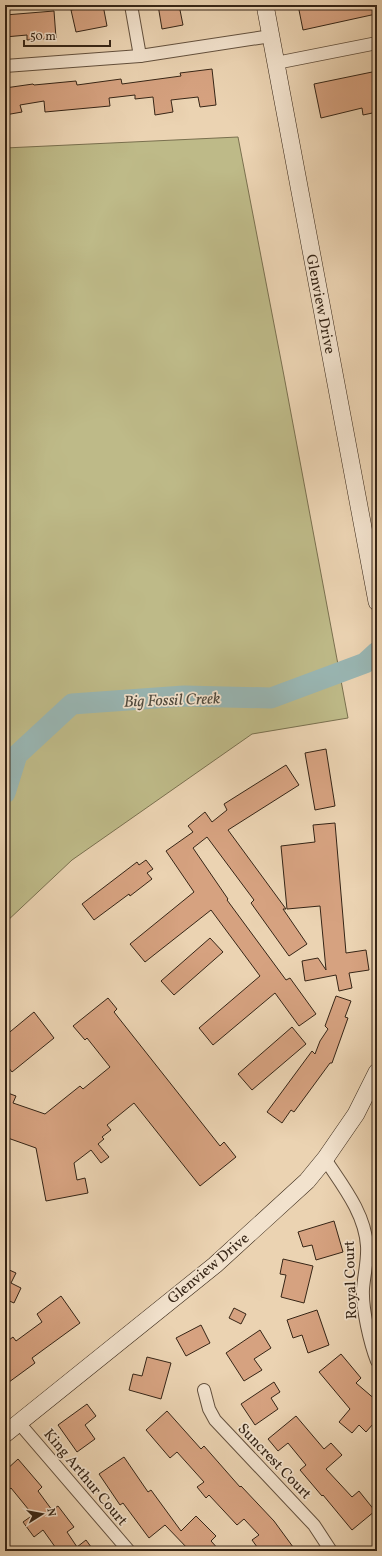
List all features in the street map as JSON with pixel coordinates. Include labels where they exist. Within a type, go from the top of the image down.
[{"type":"main road","name":"Glenview Drive","points":[[265,5],[376,599]]},
{"type":"main road","name":"Glenview Drive","points":[[5,1434],[215,1265],[307,1181],[356,1114],[377,1072]]},
{"type":"street","points":[[131,5],[140,56]]},
{"type":"street","points":[[5,66],[140,56],[271,36]]},
{"type":"street","points":[[276,63],[377,44]]},
{"type":"street","name":"Royal Court","points":[[324,1159],[347,1192],[363,1227],[367,1247],[363,1291],[372,1349],[377,1361]]},
{"type":"street","name":"Suncrest Court","points":[[204,1390],[209,1409],[215,1420],[309,1520],[331,1551]]},
{"type":"street","name":"King Arthur Court","points":[[19,1423],[129,1551]]},
{"type":"shaded area","points":[[238,137],[348,718],[252,734],[72,860],[5,923],[5,148]]},
{"type":"building","points":[[103,5],[107,26],[76,32],[71,10]]},
{"type":"building","points":[[158,5],[179,5],[183,25],[162,29]]},
{"type":"building","points":[[298,5],[374,5],[376,14],[303,30]]},
{"type":"building","points":[[54,11],[56,38],[27,40],[27,35],[5,37],[5,15]]},
{"type":"building","points":[[212,69],[216,105],[200,107],[198,97],[171,100],[173,112],[155,115],[153,97],[135,99],[135,95],[109,98],[110,106],[45,112],[44,101],[20,105],[22,112],[5,115],[5,88],[33,84],[76,81],[77,85],[121,79],[122,84],[181,76],[180,73]]},
{"type":"building","points":[[377,71],[377,112],[363,115],[362,108],[321,118],[314,84]]},
{"type":"building","points":[[326,749],[335,806],[315,810],[305,753]]},
{"type":"building","points":[[286,765],[299,785],[228,830],[286,909],[283,909],[307,944],[289,956],[251,903],[254,900],[207,837],[193,848],[228,899],[227,900],[286,980],[290,978],[316,1014],[299,1026],[275,993],[213,1045],[199,1028],[260,976],[211,910],[145,962],[130,944],[194,892],[166,851],[193,832],[188,826],[205,812],[212,822],[227,810],[224,804]]},
{"type":"building","points":[[335,823],[346,953],[366,950],[369,970],[349,973],[352,988],[339,991],[336,975],[305,981],[302,961],[318,958],[326,970],[320,906],[287,909],[281,846],[315,842],[313,825]]},
{"type":"building","points":[[146,860],[153,869],[147,873],[152,879],[94,920],[82,904],[137,862],[139,865]]},
{"type":"building","points":[[210,938],[223,952],[174,995],[161,981]]},
{"type":"building","points":[[336,996],[351,1001],[345,1017],[348,1018],[332,1063],[330,1063],[294,1112],[291,1110],[282,1123],[267,1112],[312,1051],[315,1054],[320,1041],[328,1029],[325,1026]]},
{"type":"building","points":[[108,998],[117,1009],[114,1012],[220,1146],[224,1142],[236,1157],[200,1186],[134,1103],[107,1125],[111,1130],[102,1137],[104,1139],[98,1144],[109,1157],[101,1163],[91,1150],[74,1163],[77,1180],[85,1178],[88,1193],[46,1201],[36,1148],[5,1137],[5,1092],[16,1096],[13,1103],[45,1114],[80,1086],[83,1089],[110,1067],[87,1038],[85,1040],[73,1026]]},
{"type":"building","points":[[34,1012],[54,1038],[12,1072],[5,1063],[5,1036]]},
{"type":"building","points":[[292,1027],[306,1044],[252,1090],[238,1074]]},
{"type":"building","points":[[334,1221],[343,1252],[316,1260],[312,1245],[303,1247],[298,1232]]},
{"type":"building","points":[[283,1259],[313,1266],[304,1303],[281,1297],[286,1275],[280,1274]]},
{"type":"building","points":[[5,1268],[16,1273],[11,1283],[21,1288],[14,1303],[5,1299]]},
{"type":"building","points":[[61,1296],[80,1323],[32,1358],[35,1363],[5,1385],[5,1343],[13,1337],[16,1341],[42,1322],[37,1314]]},
{"type":"building","points":[[234,1308],[246,1314],[241,1324],[229,1318]]},
{"type":"building","points":[[317,1310],[329,1345],[308,1353],[302,1335],[293,1338],[287,1320]]},
{"type":"building","points":[[201,1325],[210,1343],[186,1356],[176,1338]]},
{"type":"building","points":[[260,1330],[271,1348],[254,1359],[262,1370],[244,1381],[226,1353]]},
{"type":"building","points":[[341,1354],[361,1378],[356,1383],[377,1401],[377,1428],[373,1424],[366,1432],[359,1425],[352,1433],[339,1422],[350,1409],[319,1372]]},
{"type":"building","points":[[147,1357],[171,1363],[161,1399],[129,1390],[133,1374],[142,1376]]},
{"type":"building","points":[[274,1382],[280,1392],[271,1398],[278,1409],[255,1425],[241,1404]]},
{"type":"building","points":[[87,1404],[96,1416],[85,1425],[95,1439],[77,1452],[58,1425]]},
{"type":"building","points":[[167,1411],[201,1449],[204,1446],[240,1487],[241,1486],[274,1521],[296,1551],[260,1551],[252,1540],[259,1535],[244,1519],[237,1525],[209,1495],[206,1498],[197,1487],[204,1482],[177,1452],[170,1458],[146,1430]]},
{"type":"building","points":[[296,1416],[324,1449],[331,1443],[342,1455],[326,1469],[352,1497],[359,1491],[375,1511],[352,1530],[300,1470],[306,1465],[288,1443],[278,1451],[268,1439]]},
{"type":"building","points":[[124,1457],[148,1492],[151,1490],[181,1531],[196,1516],[216,1536],[211,1541],[220,1551],[190,1551],[165,1525],[149,1538],[123,1503],[120,1505],[99,1474]]},
{"type":"building","points":[[18,1459],[42,1487],[38,1491],[52,1510],[58,1506],[74,1527],[67,1532],[77,1547],[86,1540],[94,1551],[58,1551],[43,1530],[34,1537],[23,1522],[33,1515],[11,1488],[5,1493],[5,1471]]},
{"type":"waterway","name":"Big Fossil Creek","points":[[5,793],[17,755],[72,704],[184,696],[271,698],[365,663],[377,652]]}]
